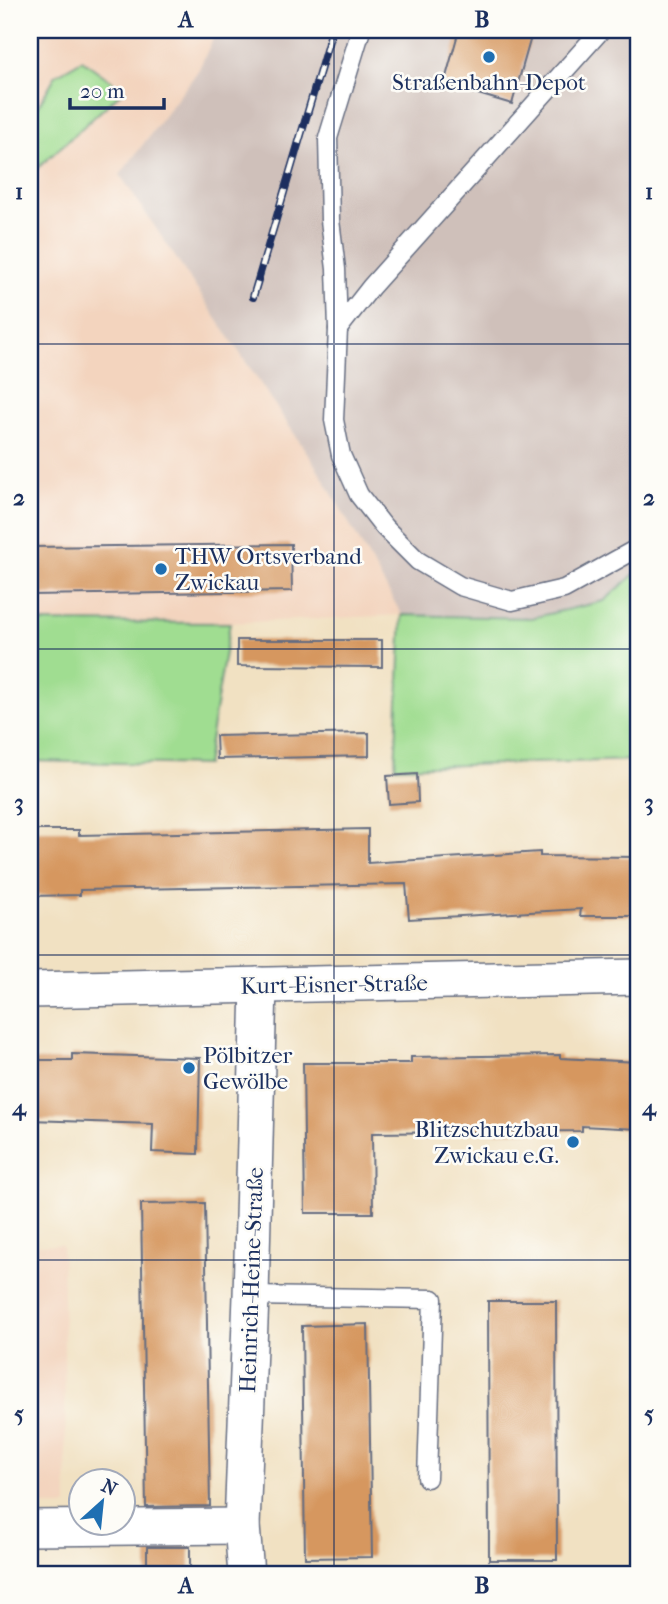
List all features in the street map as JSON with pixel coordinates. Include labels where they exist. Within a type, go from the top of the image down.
[{"type":"street","name":"Kurt-Eisner-Straße","points":[[30,990],[638,978]]},
{"type":"street","name":"Heinrich-Heine-Straße","points":[[246,1574],[242,1526],[259,985]]},
{"type":"street","points":[[30,1528],[242,1526]]},
{"type":"lane","points":[[361,30],[328,138],[330,220],[336,269],[338,329],[334,420],[341,455],[359,495],[384,527],[418,561],[460,586],[512,601],[564,589],[638,548]]},
{"type":"lane","points":[[338,329],[379,278],[601,30]]},
{"type":"lane","points":[[251,1296],[433,1299],[427,1478]]},
{"type":"shaded area","points":[[30,30],[217,30],[198,71],[120,175],[316,466],[402,615],[230,623],[30,624]]},
{"type":"shaded area","points":[[217,30],[638,30],[638,571],[604,601],[531,618],[402,615],[316,466],[120,175],[198,71]]},
{"type":"shaded area","points":[[30,1245],[62,1245],[66,1506],[30,1506]]},
{"type":"green space","points":[[82,60],[124,90],[30,175],[30,120],[56,75]]},
{"type":"green space","points":[[638,571],[638,760],[395,767],[402,615],[531,618],[604,601]]},
{"type":"green space","points":[[30,622],[230,623],[206,765],[30,761]]},
{"type":"building","name":"Straßenbahn-Depot","points":[[459,30],[533,30],[512,104],[444,84]]},
{"type":"building","name":"THW Ortsverband Zwickau","points":[[291,544],[292,591],[30,595],[30,547]]},
{"type":"building","points":[[237,640],[382,640],[382,667],[237,666]]},
{"type":"building","points":[[369,733],[369,756],[217,759],[216,736]]},
{"type":"building","points":[[417,774],[418,802],[389,804],[387,776]]},
{"type":"building","points":[[368,829],[368,863],[540,852],[540,856],[638,857],[638,916],[580,916],[581,909],[409,919],[406,884],[80,890],[80,895],[30,896],[30,830],[79,830],[79,835]]},
{"type":"building","points":[[72,1054],[200,1058],[198,1154],[152,1152],[153,1124],[30,1120],[30,1060],[72,1060]]},
{"type":"building","points":[[560,1055],[560,1058],[638,1062],[638,1129],[582,1126],[582,1131],[372,1133],[373,1213],[305,1213],[303,1063],[411,1063],[411,1057]]},
{"type":"building","points":[[205,1203],[210,1506],[146,1507],[141,1204]]},
{"type":"building","points":[[488,1301],[556,1301],[557,1560],[489,1560]]},
{"type":"building","points":[[368,1324],[372,1557],[305,1558],[302,1326]]},
{"type":"building","points":[[147,1547],[190,1547],[190,1574],[147,1574]]},
{"type":"railway","points":[[253,297],[332,30]]},
{"type":"place","name":"Straßenbahn-Depot","points":[[489,57]]},
{"type":"place","name":"THW Ortsverband Zwickau","points":[[161,569]]},
{"type":"place","name":"Pölbitzer Gewölbe","points":[[189,1068]]},
{"type":"place","name":"Blitzschutzbau Zwickau e.G.","points":[[573,1142]]}]
